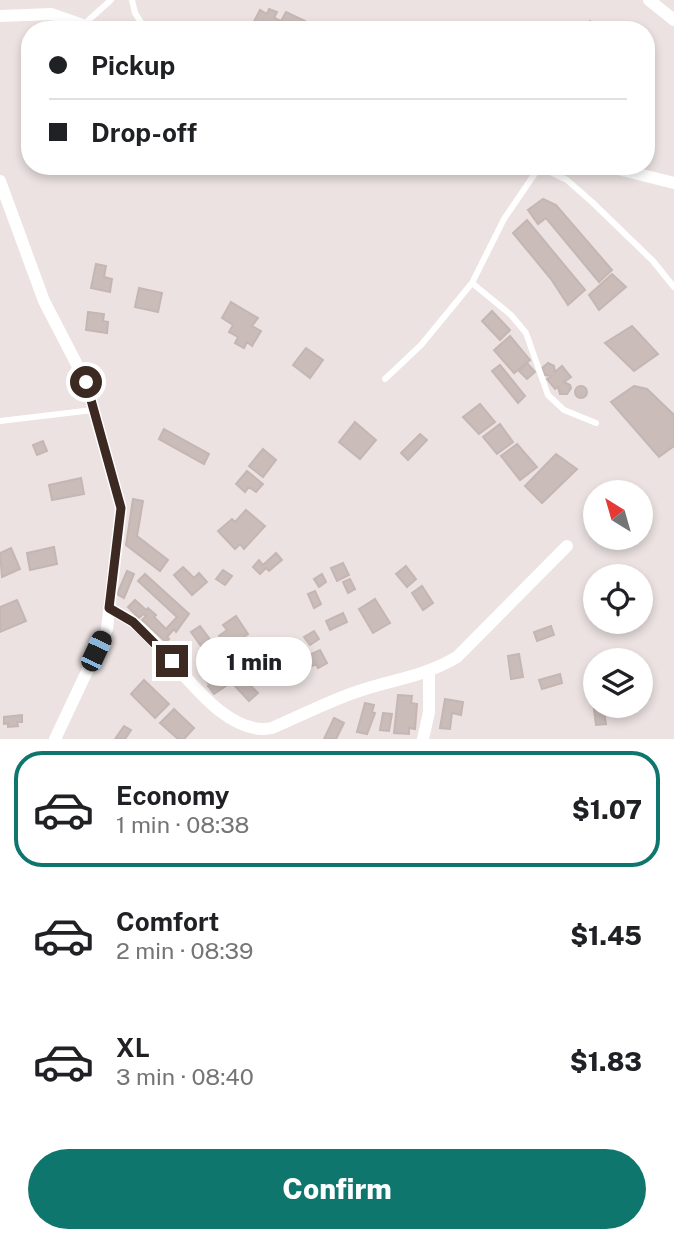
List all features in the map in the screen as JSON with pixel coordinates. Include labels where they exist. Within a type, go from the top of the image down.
[{"type":"street","points":[[649,0],[674,20]]},
{"type":"street","points":[[0,16],[51,14],[71,21]]},
{"type":"street","points":[[642,175],[674,183]]},
{"type":"street","points":[[0,181],[44,301],[86,382],[121,508],[107,629],[55,739]]},
{"type":"street","points":[[109,608],[133,622],[223,715],[242,726],[259,731],[357,692],[429,672],[457,657],[567,546]]},
{"type":"street","points":[[423,739],[429,712],[429,672]]},
{"type":"lane","points":[[87,21],[111,0]]},
{"type":"lane","points":[[132,0],[140,21]]},
{"type":"lane","points":[[385,379],[421,345],[472,283],[504,219],[534,175]]},
{"type":"lane","points":[[557,175],[592,202],[653,261],[674,287]]},
{"type":"lane","points":[[472,283],[510,315],[526,333],[548,395],[564,410],[596,423]]},
{"type":"lane","points":[[0,421],[93,410]]},
{"type":"building","points":[[269,9],[277,12],[274,18],[281,21],[254,21],[260,10],[267,14]]},
{"type":"building","points":[[286,12],[305,21],[281,21]]},
{"type":"building","points":[[543,199],[556,205],[612,270],[599,282],[546,218],[538,224],[528,210]]},
{"type":"building","points":[[527,220],[585,290],[568,305],[551,279],[513,233]]},
{"type":"building","points":[[96,264],[106,266],[104,277],[112,279],[110,292],[91,288]]},
{"type":"building","points":[[612,274],[626,287],[599,310],[589,295]]},
{"type":"building","points":[[139,288],[162,293],[158,312],[135,307]]},
{"type":"building","points":[[231,302],[258,318],[252,326],[261,331],[252,346],[247,342],[244,348],[235,343],[238,337],[229,332],[233,325],[222,318]]},
{"type":"building","points":[[492,311],[510,330],[500,340],[482,321]]},
{"type":"building","points":[[88,312],[104,314],[103,321],[108,322],[107,333],[86,330]]},
{"type":"building","points":[[632,326],[658,354],[634,371],[605,343]]},
{"type":"building","points":[[510,336],[530,360],[514,373],[494,350]]},
{"type":"building","points":[[306,348],[323,360],[310,378],[293,365]]},
{"type":"building","points":[[527,363],[535,372],[527,379],[519,371]]},
{"type":"building","points":[[548,363],[554,366],[555,372],[562,366],[571,377],[564,382],[571,388],[567,394],[560,394],[558,387],[555,389],[547,379],[551,376],[545,375],[542,368]]},
{"type":"building","points":[[500,365],[525,396],[518,403],[492,371]]},
{"type":"building","points":[[634,386],[647,389],[674,415],[674,446],[659,457],[611,402]]},
{"type":"building","points":[[576,387],[586,387],[586,397],[576,397]]},
{"type":"building","points":[[480,404],[495,422],[479,434],[463,417]]},
{"type":"building","points":[[355,422],[376,440],[360,459],[339,442]]},
{"type":"building","points":[[500,424],[513,442],[497,454],[483,437]]},
{"type":"building","points":[[164,429],[209,454],[204,464],[159,439]]},
{"type":"building","points":[[420,434],[427,440],[408,460],[401,453]]},
{"type":"building","points":[[43,441],[47,451],[37,455],[33,445]]},
{"type":"building","points":[[517,444],[537,467],[520,480],[501,456]]},
{"type":"building","points":[[263,449],[276,460],[263,477],[249,466]]},
{"type":"building","points":[[556,454],[577,469],[542,503],[525,486]]},
{"type":"building","points":[[247,471],[263,484],[256,492],[249,487],[245,492],[236,484]]},
{"type":"building","points":[[81,478],[84,494],[52,500],[49,485]]},
{"type":"building","points":[[133,499],[143,501],[137,536],[168,560],[160,571],[126,545]]},
{"type":"building","points":[[246,510],[265,526],[244,549],[240,544],[235,549],[218,531],[232,519],[235,522]]},
{"type":"building","points":[[54,547],[57,564],[30,570],[27,553]]},
{"type":"building","points":[[11,548],[20,569],[2,577],[0,553]]},
{"type":"building","points":[[276,553],[282,560],[269,571],[266,568],[260,574],[253,567],[259,560],[263,565]]},
{"type":"building","points":[[343,563],[349,575],[337,581],[331,568]]},
{"type":"building","points":[[406,566],[416,579],[407,587],[396,574]]},
{"type":"building","points":[[183,567],[194,578],[199,573],[207,582],[192,595],[174,575]]},
{"type":"building","points":[[223,570],[232,576],[225,585],[216,579]]},
{"type":"building","points":[[127,571],[134,574],[124,598],[117,594]]},
{"type":"building","points":[[145,574],[189,614],[176,632],[174,629],[167,637],[169,639],[166,642],[142,620],[146,616],[143,614],[139,618],[128,607],[135,600],[156,615],[154,617],[166,629],[177,617],[138,581]]},
{"type":"building","points":[[322,574],[326,582],[319,587],[314,579]]},
{"type":"building","points":[[350,579],[355,589],[348,593],[343,582]]},
{"type":"building","points":[[422,586],[433,603],[423,610],[412,593]]},
{"type":"building","points":[[315,591],[321,604],[314,608],[308,594]]},
{"type":"building","points":[[375,599],[390,623],[373,633],[359,609]]},
{"type":"building","points":[[17,600],[26,621],[0,632],[0,607]]},
{"type":"building","points":[[343,613],[347,622],[330,630],[326,621]]},
{"type":"building","points":[[236,616],[248,634],[228,648],[219,636],[227,630],[223,625]]},
{"type":"building","points":[[200,626],[215,646],[206,653],[191,632]]},
{"type":"building","points":[[551,626],[554,635],[537,641],[534,632]]},
{"type":"building","points":[[314,631],[319,639],[310,645],[304,637]]},
{"type":"building","points":[[320,650],[327,663],[318,668],[316,664],[309,668],[303,658]]},
{"type":"building","points":[[219,653],[229,666],[208,683],[198,669]]},
{"type":"building","points":[[256,654],[270,671],[259,681],[244,664]]},
{"type":"building","points":[[519,654],[523,677],[511,679],[508,656]]},
{"type":"building","points":[[236,667],[241,676],[214,694],[208,686]]},
{"type":"building","points":[[560,674],[562,683],[542,689],[539,680]]},
{"type":"building","points":[[243,678],[258,693],[249,701],[235,686]]},
{"type":"building","points":[[144,680],[169,704],[155,718],[131,694]]},
{"type":"building","points":[[398,695],[412,696],[411,703],[417,704],[415,729],[409,728],[409,734],[394,733]]},
{"type":"building","points":[[445,699],[463,702],[461,715],[452,713],[450,729],[440,728]]},
{"type":"building","points":[[365,703],[374,705],[372,712],[375,713],[367,734],[357,732]]},
{"type":"building","points":[[174,709],[194,728],[184,739],[178,739],[160,723]]},
{"type":"building","points":[[383,713],[392,714],[389,731],[380,730]]},
{"type":"building","points":[[22,715],[22,722],[17,722],[18,726],[8,727],[8,723],[4,724],[4,717]]},
{"type":"building","points":[[334,718],[344,723],[336,739],[324,739]]},
{"type":"building","points":[[595,718],[605,718],[606,724],[596,725]]},
{"type":"building","points":[[124,726],[131,730],[125,739],[115,739]]},
{"type":"route","points":[[86,382],[121,508],[109,608],[133,622],[172,661]]}]
